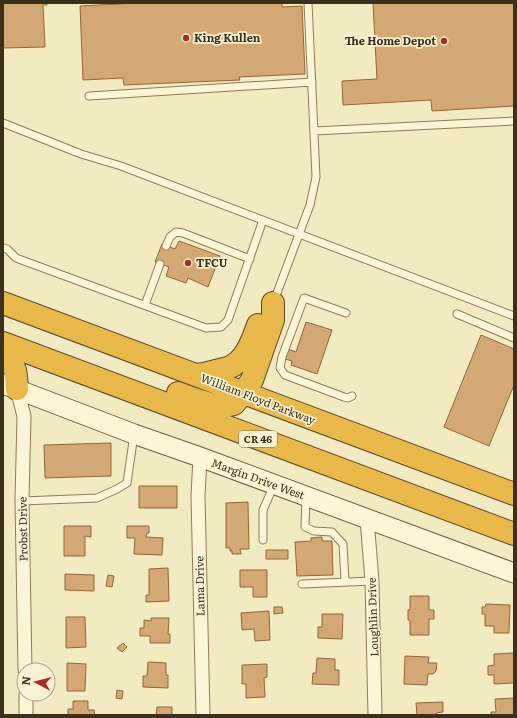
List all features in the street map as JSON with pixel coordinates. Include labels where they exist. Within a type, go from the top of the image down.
[{"type":"highway","name":"William Floyd Parkway","points":[[3,303],[514,494]]},
{"type":"highway","points":[[195,375],[228,368],[240,360],[250,346],[261,316],[273,303]]},
{"type":"highway","points":[[3,332],[28,338],[194,399],[220,406],[234,404],[252,380],[273,320],[273,303]]},
{"type":"highway","name":"CR 46","points":[[3,343],[514,534]]},
{"type":"highway","points":[[3,356],[8,358],[14,366],[10,386]]},
{"type":"street","name":"Margin Drive West","points":[[10,386],[134,434],[514,573]]},
{"type":"street","name":"Probst Drive","points":[[10,386],[24,416],[22,501],[26,662]]},
{"type":"street","name":"Lama Drive","points":[[200,457],[198,491],[203,715]]},
{"type":"street","name":"Loughlin Drive","points":[[367,520],[372,581],[375,715]]},
{"type":"street","points":[[26,702],[26,715]]},
{"type":"lane","points":[[273,303],[310,205],[316,177],[308,3]]},
{"type":"lane","points":[[89,96],[312,82]]},
{"type":"lane","points":[[314,131],[514,121]]},
{"type":"lane","points":[[3,123],[81,154],[121,166],[514,316]]},
{"type":"lane","points":[[3,248],[7,249],[16,258],[206,328],[221,327],[228,320],[263,220]]},
{"type":"lane","points":[[166,246],[170,237],[176,232],[183,233],[250,259]]},
{"type":"lane","points":[[145,305],[160,264]]},
{"type":"lane","points":[[346,313],[304,298],[282,357],[280,368],[285,375],[344,397],[348,398],[352,396]]},
{"type":"lane","points":[[457,314],[514,338]]},
{"type":"lane","points":[[22,501],[97,498],[122,486],[127,483],[134,434]]},
{"type":"lane","points":[[263,540],[263,510],[274,485]]},
{"type":"lane","points":[[306,497],[305,527],[314,531],[332,532],[343,544],[345,582]]},
{"type":"lane","points":[[302,584],[372,581]]},
{"type":"building","points":[[3,3],[47,3],[47,5],[43,5],[45,47],[3,48]]},
{"type":"building","points":[[139,3],[282,3],[282,7],[302,6],[305,74],[239,77],[240,80],[124,85],[123,78],[83,80],[80,6]]},
{"type":"building","name":"The Home Depot","points":[[373,3],[514,3],[514,106],[432,111],[431,100],[343,105],[342,81],[377,79]]},
{"type":"building","name":"TFCU","points":[[179,241],[220,256],[208,287],[188,278],[186,283],[166,276],[169,267],[155,262],[162,244],[175,249]]},
{"type":"building","points":[[306,322],[332,330],[317,374],[291,365],[292,361],[285,359],[288,349],[296,352]]},
{"type":"building","points":[[481,335],[514,349],[514,385],[489,446],[444,427]]},
{"type":"building","points":[[111,443],[111,476],[45,478],[44,445]]},
{"type":"building","points":[[139,486],[177,486],[177,508],[139,508]]},
{"type":"building","points":[[248,502],[249,549],[240,549],[241,554],[232,554],[230,548],[226,548],[226,503]]},
{"type":"building","points":[[64,526],[91,526],[91,537],[85,536],[85,556],[64,556]]},
{"type":"building","points":[[127,526],[149,526],[149,533],[147,533],[146,537],[163,538],[162,555],[134,554],[135,538],[127,538]]},
{"type":"building","points":[[322,537],[322,541],[332,541],[333,575],[297,576],[295,542],[311,541],[311,538]]},
{"type":"building","points":[[266,550],[288,550],[288,559],[266,559]]},
{"type":"building","points":[[168,568],[169,601],[146,602],[146,595],[149,595],[149,569]]},
{"type":"building","points":[[240,570],[267,570],[267,597],[253,597],[253,587],[240,587]]},
{"type":"building","points":[[65,574],[94,575],[94,591],[65,590]]},
{"type":"building","points":[[108,575],[114,576],[112,587],[106,586]]},
{"type":"building","points":[[410,596],[429,596],[429,610],[434,610],[434,619],[429,619],[429,635],[410,635],[408,610],[410,610]]},
{"type":"building","points":[[486,604],[510,605],[509,633],[494,633],[494,626],[485,626],[485,614],[482,614],[482,607],[485,607]]},
{"type":"building","points":[[274,607],[282,607],[283,613],[274,614]]},
{"type":"building","points":[[269,611],[270,640],[255,641],[254,629],[242,630],[241,613]]},
{"type":"building","points":[[322,614],[343,614],[342,639],[318,638],[318,627],[322,627]]},
{"type":"building","points":[[66,617],[85,617],[86,647],[66,648]]},
{"type":"building","points":[[151,618],[169,618],[168,634],[170,634],[170,643],[150,643],[150,636],[140,636],[140,628],[144,628],[144,620],[151,621]]},
{"type":"building","points":[[123,643],[127,647],[122,652],[117,648]]},
{"type":"building","points":[[514,653],[514,683],[494,684],[494,675],[488,675],[488,666],[494,665],[494,654]]},
{"type":"building","points":[[405,656],[429,657],[428,663],[437,663],[436,671],[433,674],[428,674],[427,685],[404,684]]},
{"type":"building","points":[[317,658],[335,659],[335,670],[339,670],[339,685],[312,684],[313,673],[316,673]]},
{"type":"building","points":[[148,662],[166,663],[168,688],[143,687],[143,676],[147,676]]},
{"type":"building","points":[[67,663],[86,664],[85,691],[67,691]]},
{"type":"building","points":[[267,664],[267,677],[264,678],[265,697],[246,698],[246,684],[242,684],[242,665]]},
{"type":"building","points":[[117,690],[123,691],[122,699],[116,698]]},
{"type":"building","points":[[514,698],[514,715],[491,715],[491,712],[496,712],[495,699]]},
{"type":"building","points":[[73,701],[88,701],[88,710],[94,710],[95,715],[68,715],[68,709],[73,709]]},
{"type":"building","points":[[443,702],[443,712],[436,713],[436,715],[417,715],[416,703]]},
{"type":"building","points":[[157,707],[172,707],[172,715],[156,715]]},
{"type":"place","name":"King Kullen","points":[[186,38]]},
{"type":"place","name":"The Home Depot","points":[[444,41]]},
{"type":"place","name":"TFCU","points":[[188,263]]}]
